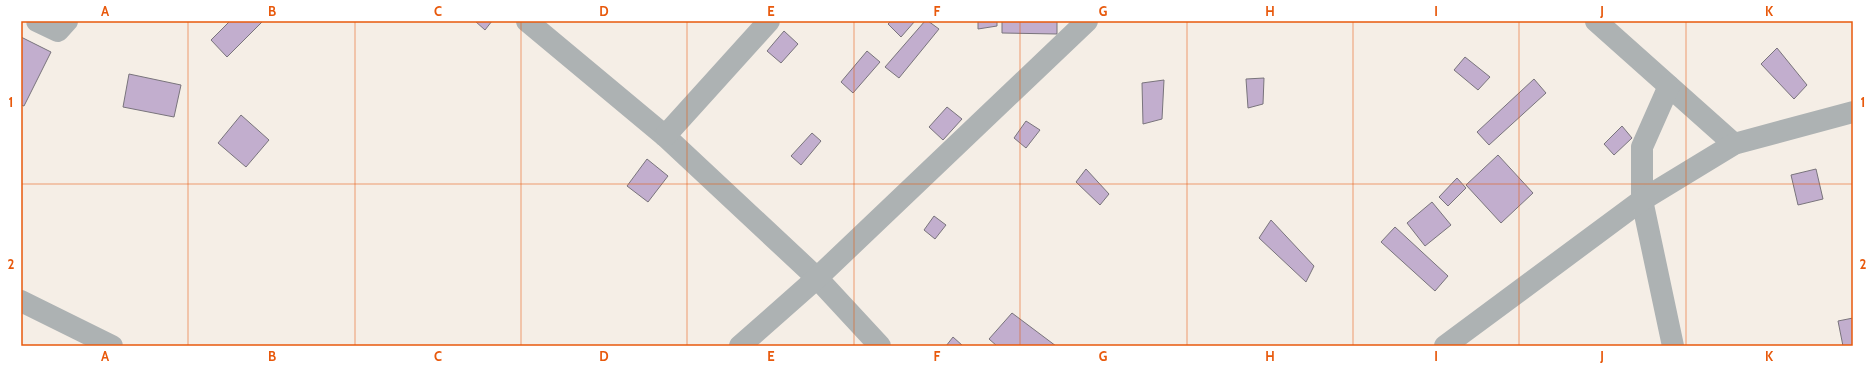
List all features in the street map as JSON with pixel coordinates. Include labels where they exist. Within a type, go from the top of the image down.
[{"type":"street","points":[[37,21],[58,31],[67,21]]},
{"type":"street","points":[[526,21],[664,136],[816,278],[880,346]]},
{"type":"street","points":[[664,136],[769,21]]},
{"type":"street","points":[[740,346],[816,278],[1087,21]]},
{"type":"street","points":[[1596,21],[1734,144]]},
{"type":"street","points":[[1669,86],[1642,147],[1642,200],[1673,346]]},
{"type":"street","points":[[1444,346],[1642,200],[1734,144],[1853,112]]},
{"type":"street","points":[[21,301],[112,346]]},
{"type":"building","points":[[230,21],[263,21],[227,57],[211,40]]},
{"type":"building","points":[[475,21],[492,21],[485,30]]},
{"type":"building","points":[[891,21],[915,21],[901,37],[888,24]]},
{"type":"building","points":[[925,21],[928,21],[939,29],[899,78],[885,67]]},
{"type":"building","points":[[978,21],[997,21],[997,26],[978,29]]},
{"type":"building","points":[[1002,21],[1057,21],[1057,34],[1002,33]]},
{"type":"building","points":[[784,31],[798,44],[781,63],[767,51]]},
{"type":"building","points":[[21,37],[51,52],[24,106],[21,105]]},
{"type":"building","points":[[1777,48],[1807,85],[1794,99],[1761,64]]},
{"type":"building","points":[[867,51],[880,62],[853,93],[841,82]]},
{"type":"building","points":[[1465,57],[1490,77],[1478,90],[1454,70]]},
{"type":"building","points":[[129,74],[181,85],[174,117],[123,107]]},
{"type":"building","points":[[1264,78],[1263,104],[1248,108],[1246,79]]},
{"type":"building","points":[[1534,79],[1546,93],[1489,145],[1477,132]]},
{"type":"building","points":[[1164,80],[1162,119],[1143,124],[1142,83]]},
{"type":"building","points":[[947,107],[962,119],[943,140],[929,127]]},
{"type":"building","points":[[241,115],[269,140],[246,167],[218,143]]},
{"type":"building","points":[[1026,121],[1040,130],[1026,148],[1014,138]]},
{"type":"building","points":[[1622,126],[1632,138],[1614,155],[1604,144]]},
{"type":"building","points":[[812,133],[821,141],[801,165],[791,156]]},
{"type":"building","points":[[1498,155],[1533,193],[1501,223],[1466,185]]},
{"type":"building","points":[[647,159],[668,176],[648,202],[627,186]]},
{"type":"building","points":[[1086,169],[1109,194],[1100,205],[1076,182]]},
{"type":"building","points":[[1816,169],[1823,199],[1798,205],[1791,175]]},
{"type":"building","points":[[1457,178],[1466,188],[1448,206],[1439,197]]},
{"type":"building","points":[[1432,202],[1451,225],[1425,246],[1407,223]]},
{"type":"building","points":[[934,216],[946,225],[935,239],[924,230]]},
{"type":"building","points":[[1271,220],[1314,266],[1306,282],[1259,238]]},
{"type":"building","points":[[1395,227],[1448,276],[1435,291],[1381,242]]},
{"type":"building","points":[[1012,313],[1056,346],[997,346],[989,339]]},
{"type":"building","points":[[1853,318],[1853,346],[1843,346],[1838,321]]},
{"type":"building","points":[[953,337],[963,346],[946,346]]}]
